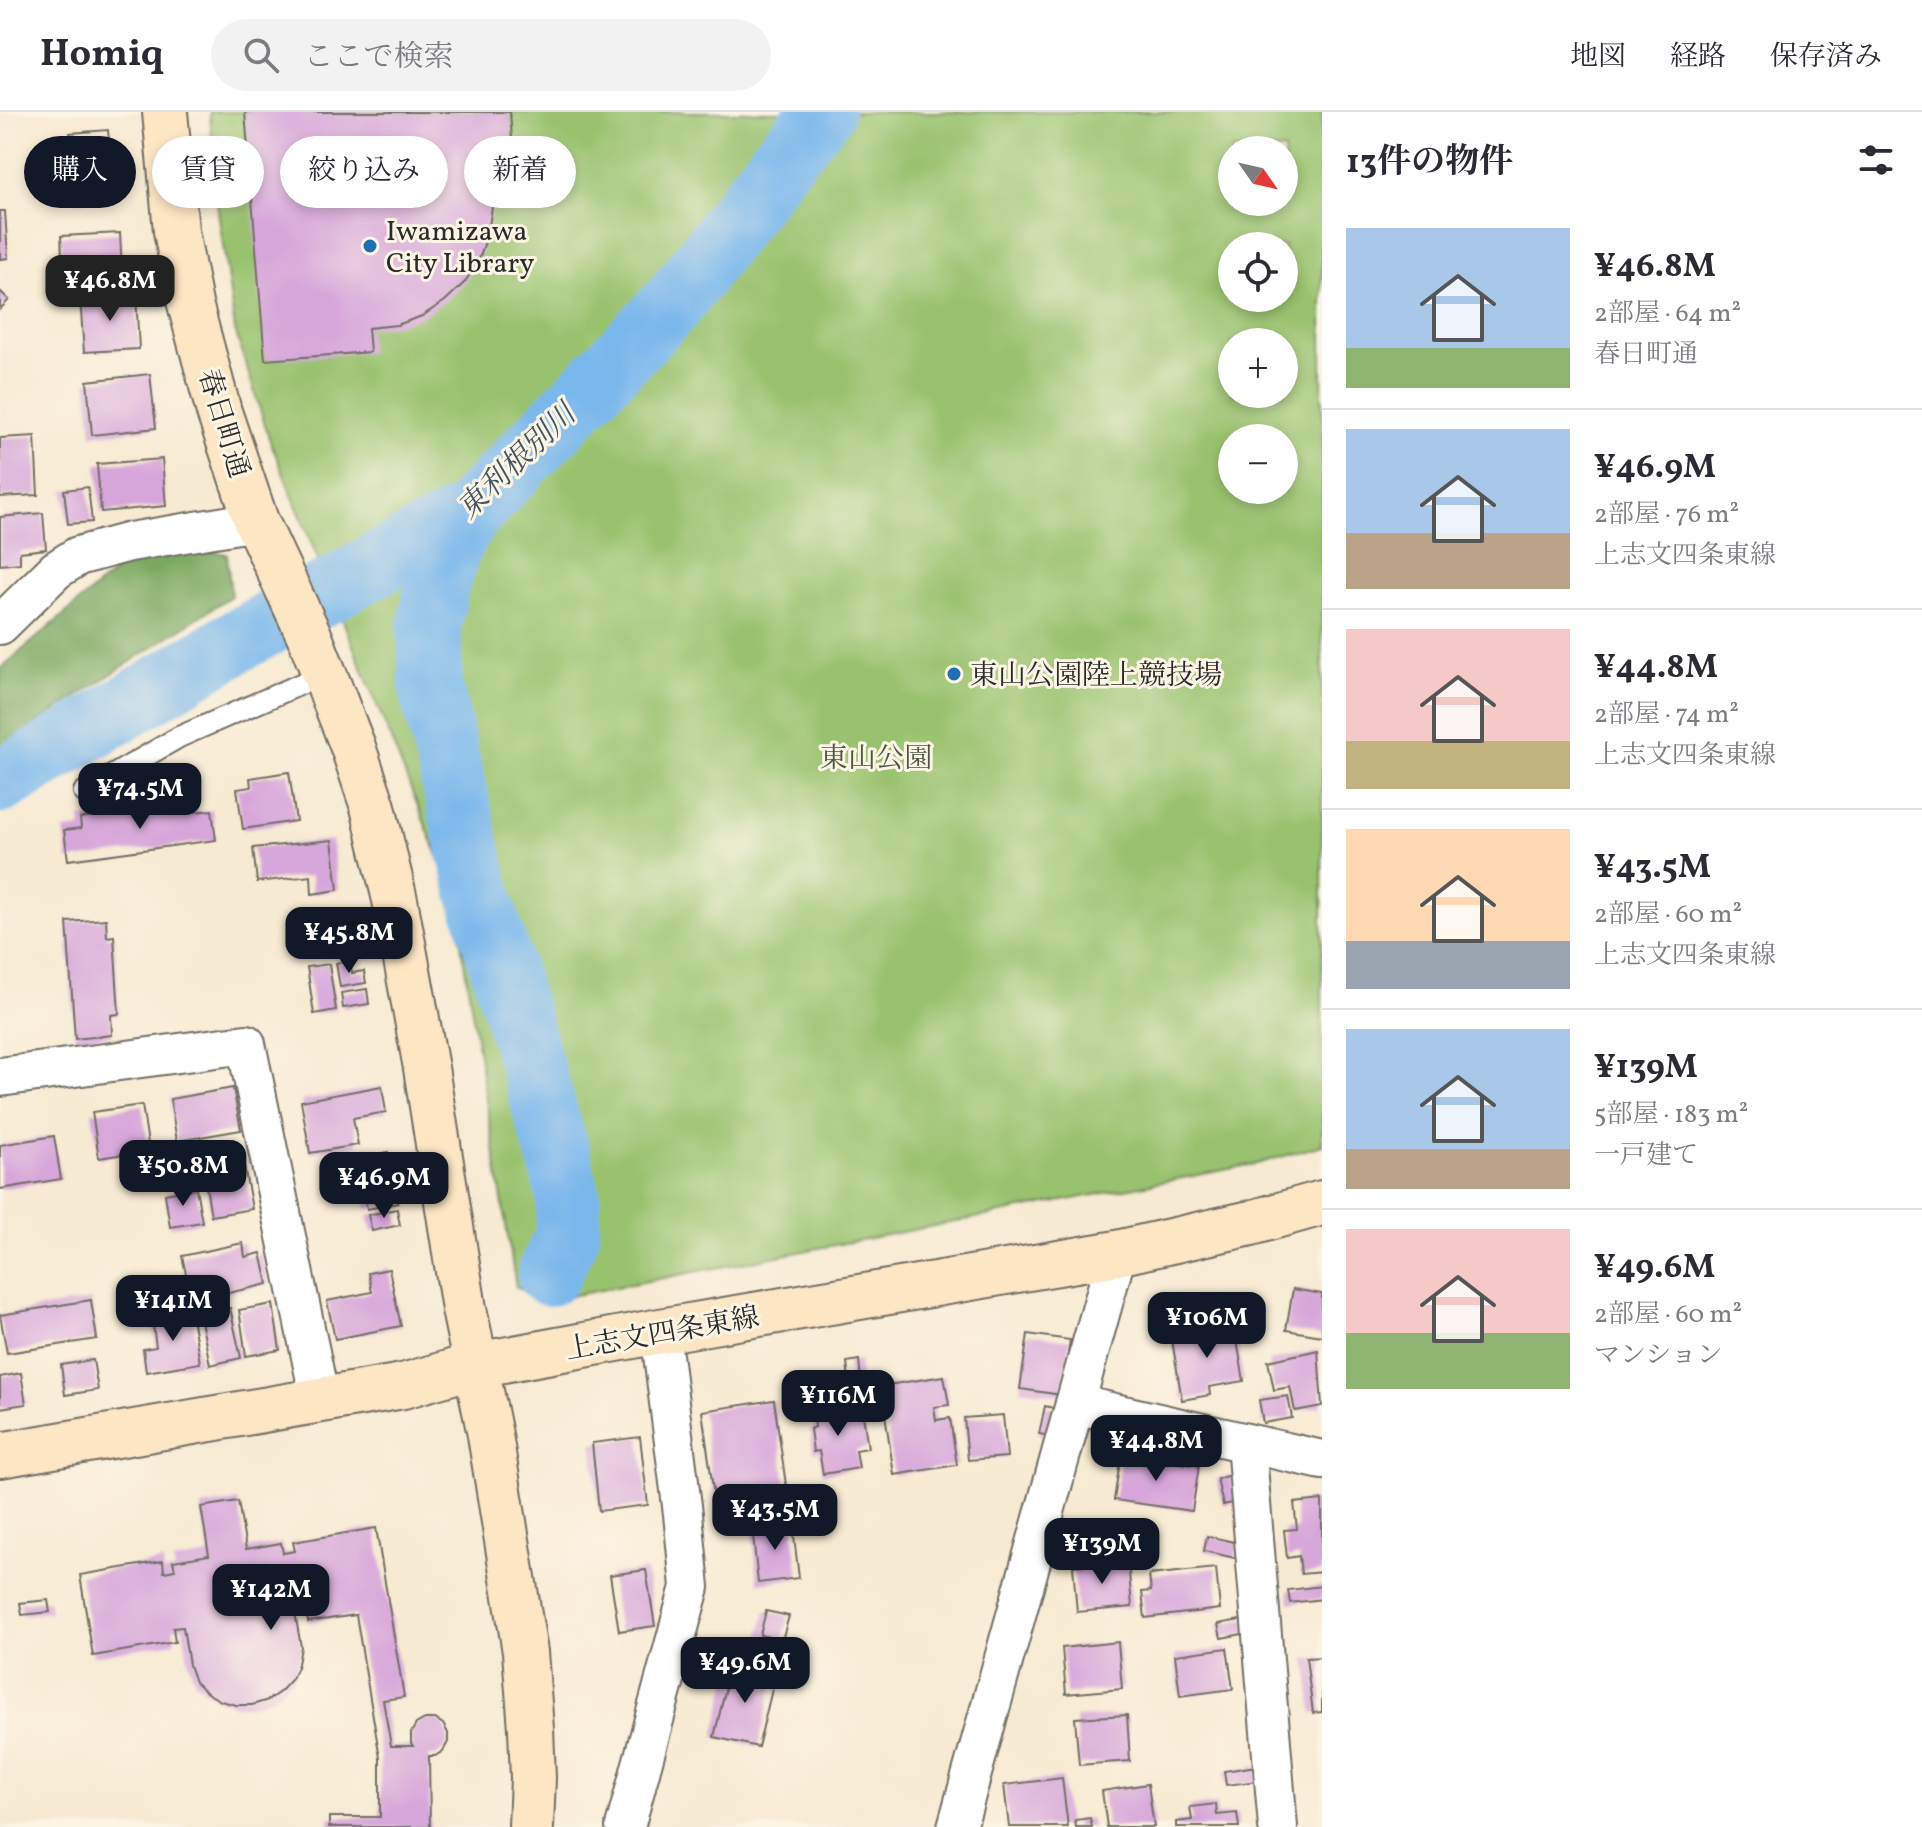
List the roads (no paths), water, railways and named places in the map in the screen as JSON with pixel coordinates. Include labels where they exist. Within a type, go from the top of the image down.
[{"type":"street","name":"春日町通","points":[[165,112],[176,231],[190,304],[219,412],[256,521],[316,654],[353,747],[373,807],[395,900],[426,1068],[464,1309],[490,1435],[525,1652],[533,1778],[531,1827]]},
{"type":"street","points":[[0,625],[56,570],[78,556],[130,542],[256,521]]},
{"type":"street","points":[[0,1077],[246,1044],[320,1400]]},
{"type":"street","name":"上志文四条東線","points":[[0,1455],[403,1386],[476,1365],[660,1331],[1117,1253],[1251,1223],[1322,1203]]},
{"type":"street","points":[[957,1827],[1117,1253]]},
{"type":"street","points":[[625,1827],[690,1587],[660,1331]]},
{"type":"street","points":[[1075,1404],[1322,1460]]},
{"type":"street","points":[[1246,1443],[1278,1827]]},
{"type":"lane","points":[[84,792],[316,654]]},
{"type":"waterway","name":"東利根別川","points":[[0,782],[237,641],[469,514],[673,303],[778,164],[822,112]]},
{"type":"waterway","points":[[469,514],[452,542],[437,586],[429,627],[431,689],[478,888],[559,1157],[569,1200],[567,1235],[549,1274]]},
{"type":"place","name":"Iwamizawa City Library","points":[[370,246]]},
{"type":"place","name":"東山公園陸上競技場","points":[[954,674]]},
{"type":"park label","name":"東山公園","points":[[876,757]]}]
